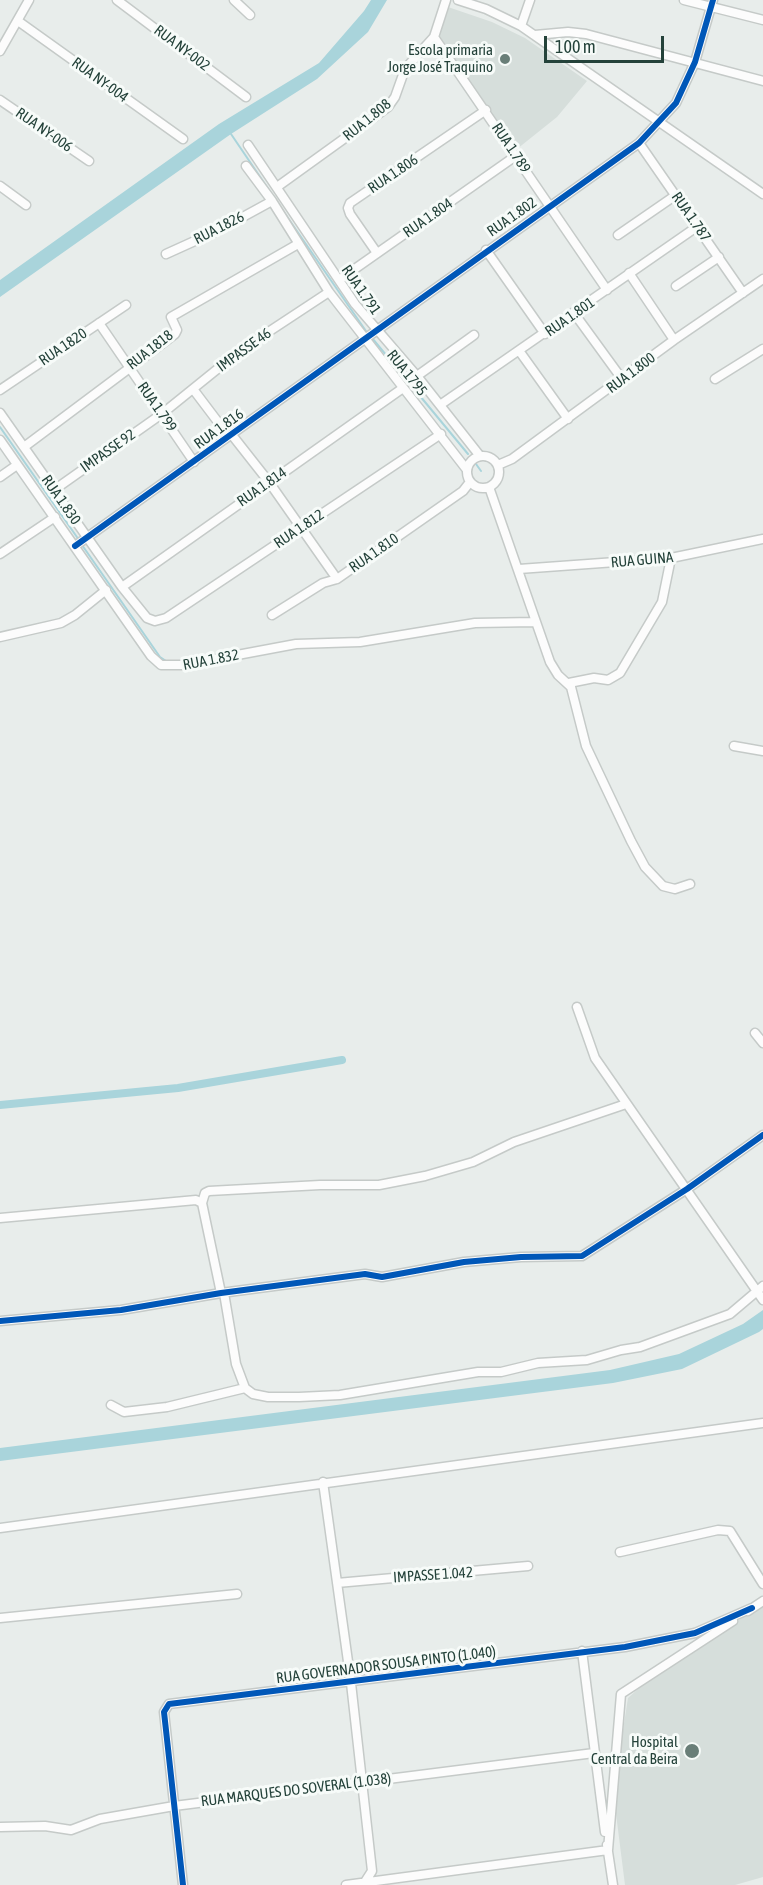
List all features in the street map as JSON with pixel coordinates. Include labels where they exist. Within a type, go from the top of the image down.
[{"type":"street","points":[[0,51],[29,0]]},
{"type":"street","name":"RUA NY-002","points":[[117,0],[246,97]]},
{"type":"street","points":[[234,0],[250,15]]},
{"type":"street","name":"RUA 1.808","points":[[278,187],[388,107],[395,97],[405,69],[434,37],[446,0]]},
{"type":"street","points":[[458,0],[486,9],[521,26],[763,194]]},
{"type":"street","points":[[521,26],[530,0]]},
{"type":"street","points":[[684,0],[712,4],[763,20]]},
{"type":"street","name":"RUA 1.802","points":[[364,339],[639,143],[676,103],[696,62],[712,4]]},
{"type":"street","name":"RUA NY-004","points":[[18,21],[183,139]]},
{"type":"street","points":[[534,35],[568,32],[586,34],[763,81]]},
{"type":"street","name":"RUA 1.789","points":[[434,37],[517,155],[607,291]]},
{"type":"street","name":"RUA NY-006","points":[[0,100],[89,161]]},
{"type":"street","name":"RUA 1.806","points":[[377,254],[350,214],[348,208],[350,203],[486,110]]},
{"type":"street","name":"RUA 1.787","points":[[639,143],[743,293]]},
{"type":"street","name":"RUA 1.791","points":[[248,145],[375,330],[417,376],[480,456]]},
{"type":"street","name":"RUA 1.804","points":[[339,280],[517,155]]},
{"type":"street","name":"RUA 1795","points":[[246,166],[272,201],[329,292],[467,470]]},
{"type":"street","points":[[0,186],[26,205]]},
{"type":"street","points":[[618,235],[676,195]]},
{"type":"street","name":"RUA 1826","points":[[166,254],[272,201]]},
{"type":"street","name":"RUA 1.801","points":[[440,405],[520,352],[698,226]]},
{"type":"street","name":"RUA 1818","points":[[24,447],[175,334],[177,330],[171,317],[298,244]]},
{"type":"street","points":[[486,250],[545,334]]},
{"type":"street","points":[[676,286],[719,256]]},
{"type":"street","points":[[629,273],[674,340]]},
{"type":"street","name":"RUA 1.800","points":[[498,465],[512,459],[674,340],[763,279]]},
{"type":"street","name":"IMPASSE 46","points":[[163,413],[241,350],[329,292]]},
{"type":"street","name":"RUA 1820","points":[[0,390],[126,304]]},
{"type":"street","points":[[574,314],[622,379]]},
{"type":"street","name":"RUA 1.799","points":[[99,323],[163,413],[194,462]]},
{"type":"street","points":[[417,376],[474,335]]},
{"type":"street","name":"RUA 1.816","points":[[75,546],[194,462],[228,432],[364,339]]},
{"type":"street","points":[[715,379],[763,349]]},
{"type":"street","points":[[520,352],[568,419]]},
{"type":"street","points":[[193,388],[269,482],[337,579]]},
{"type":"street","name":"RUA 1.814","points":[[122,587],[404,388]]},
{"type":"street","name":"RUA 1.830","points":[[0,413],[122,587],[147,618],[155,621]]},
{"type":"street","name":"IMPASSE 92","points":[[54,490],[163,413]]},
{"type":"street","name":"RUA 1.812","points":[[155,621],[166,618],[441,434]]},
{"type":"street","name":"RUA 1.832","points":[[0,440],[151,656],[161,665],[171,667],[296,644],[360,642],[475,623],[535,622]]},
{"type":"street","points":[[480,456],[487,456],[498,465],[497,481],[482,489],[470,482],[467,470],[474,459],[480,456]]},
{"type":"street","points":[[0,477],[17,465]]},
{"type":"street","name":"RUA 1.810","points":[[273,615],[323,583],[337,579],[463,491],[470,482]]},
{"type":"street","points":[[489,487],[550,662],[558,675],[569,683],[586,746],[645,867],[663,886],[675,889],[690,884]]},
{"type":"street","points":[[0,554],[55,517]]},
{"type":"street","name":"RUA GUINA","points":[[519,568],[671,558],[763,540]]},
{"type":"street","points":[[569,683],[594,678],[608,680],[620,673],[662,602],[671,558]]},
{"type":"street","points":[[0,638],[62,623],[106,590]]},
{"type":"street","points":[[734,746],[763,751]]},
{"type":"street","points":[[577,1007],[595,1058],[759,1288],[763,1300]]},
{"type":"street","points":[[755,1033],[763,1043]]},
{"type":"street","points":[[626,1104],[514,1142],[473,1162],[425,1176],[379,1185],[320,1185],[205,1193],[202,1203],[223,1293],[236,1364],[245,1388],[253,1394],[268,1397],[340,1395],[478,1372],[501,1372],[538,1364],[587,1360],[640,1347],[730,1314],[759,1288]]},
{"type":"street","points":[[0,1321],[121,1310],[223,1293],[365,1274],[382,1277],[475,1261],[521,1257],[582,1256],[687,1189],[763,1135]]},
{"type":"street","points":[[0,1218],[196,1200],[202,1203]]},
{"type":"street","points":[[111,1406],[124,1412],[167,1407],[245,1388]]},
{"type":"street","points":[[0,1528],[763,1423]]},
{"type":"street","points":[[323,1482],[351,1683],[372,1871],[363,1884]]},
{"type":"street","points":[[620,1552],[718,1530],[730,1531],[763,1584]]},
{"type":"street","name":"IMPASSE 1.042","points":[[337,1583],[528,1566]]},
{"type":"street","points":[[0,1618],[237,1594]]},
{"type":"street","points":[[608,1850],[621,1694],[763,1600]]},
{"type":"street","name":"RUA GOVERNADOR SOUSA PINTO (1.040)","points":[[174,1806],[164,1712],[170,1704],[625,1647],[694,1633],[752,1608]]},
{"type":"street","points":[[582,1651],[613,1885]]},
{"type":"street","name":"RUA MARQUES DO SOVERAL (1.038)","points":[[0,1827],[45,1826],[71,1830],[100,1819],[174,1806],[594,1753]]},
{"type":"street","points":[[174,1806],[183,1885]]},
{"type":"street","points":[[346,1885],[385,1883],[608,1850]]},
{"type":"street","points":[[372,1871],[385,1883]]},
{"type":"shaded area","name":"Escola primaria Jorge José Traquino","points":[[448,7],[492,22],[525,38],[587,81],[557,117],[517,149],[438,37]]},
{"type":"shaded area","name":"Hospital Central da Beira","points":[[763,1604],[763,1877],[735,1885],[625,1885],[615,1806],[617,1768],[628,1698],[648,1680]]},
{"type":"water","points":[[371,0],[387,0],[368,32],[317,79],[231,134],[0,297],[0,280],[219,124],[319,63]]},
{"type":"water","points":[[763,1310],[763,1329],[759,1332],[682,1369],[613,1383],[0,1461],[0,1448],[610,1370],[679,1354],[743,1324]]},
{"type":"waterway","points":[[231,134],[271,193]]},
{"type":"waterway","points":[[281,208],[368,334]]},
{"type":"waterway","points":[[372,338],[468,454]]},
{"type":"waterway","points":[[0,427],[79,540]]},
{"type":"waterway","points":[[476,464],[481,471]]},
{"type":"waterway","points":[[82,545],[160,657],[166,661]]},
{"type":"waterway","points":[[0,1105],[178,1088],[342,1060]]},
{"type":"cycle path","points":[[75,546],[639,143],[676,103],[695,62],[713,0]]},
{"type":"cycle path","points":[[0,1321],[121,1310],[221,1293],[365,1274],[382,1277],[464,1262],[521,1257],[582,1256],[687,1189],[763,1135]]},
{"type":"cycle path","points":[[183,1885],[164,1712],[169,1704],[625,1647],[695,1633],[752,1608]]},
{"type":"place","name":"Escola primaria Jorge José Traquino","points":[[505,59]]},
{"type":"place","name":"Hospital Central da Beira","points":[[692,1751]]}]
